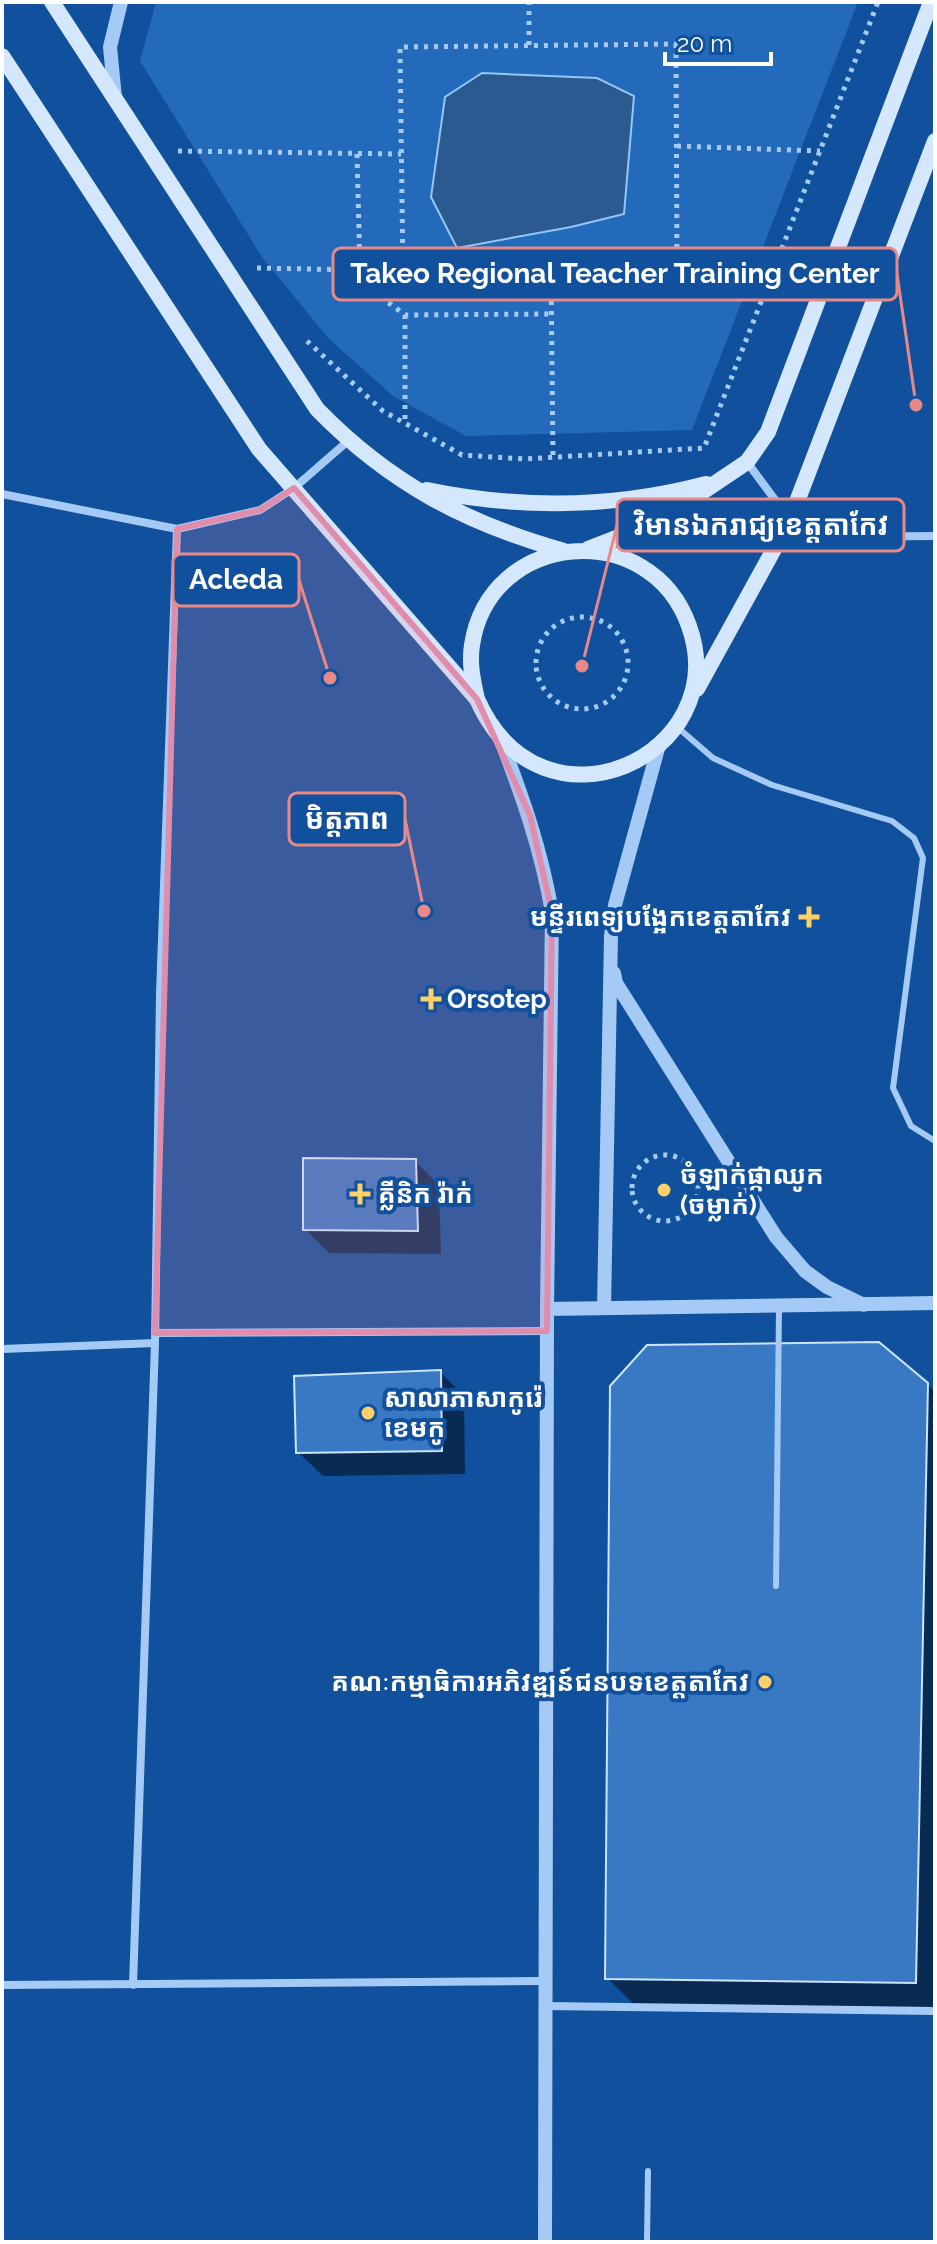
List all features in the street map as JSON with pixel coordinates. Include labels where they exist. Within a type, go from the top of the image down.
[{"type":"main road","points":[[52,2],[317,409],[348,441],[411,487],[511,536],[565,551]]},
{"type":"main road","points":[[586,550],[632,532],[677,509],[747,462],[768,432],[931,2]]},
{"type":"main road","points":[[2,56],[259,449],[477,699]]},
{"type":"main road","points":[[678,722],[690,696],[695,674],[695,650],[690,628],[681,607],[650,572],[630,560],[609,552],[586,550],[565,551],[538,559],[514,573],[495,593],[481,617],[472,645],[471,672],[477,699],[486,720],[518,755],[541,767],[565,774],[591,775],[639,761],[659,745],[678,722],[790,520],[935,141]]},
{"type":"main road","points":[[411,487],[463,497],[515,502],[601,502],[671,493],[719,481]]},
{"type":"street","points":[[115,98],[110,47],[121,2]]},
{"type":"street","points":[[2,494],[177,529],[260,510],[294,488],[348,441]]},
{"type":"street","points":[[747,462],[790,520],[834,537],[935,536]]},
{"type":"street","points":[[133,1985],[155,1343],[161,979],[177,529]]},
{"type":"street","points":[[500,738],[530,815],[552,912],[547,1309],[545,2242]]},
{"type":"street","points":[[604,1308],[611,961],[615,905],[659,745]]},
{"type":"street","points":[[611,961],[616,983],[776,1237],[805,1271],[827,1287],[864,1305]]},
{"type":"street","points":[[547,1309],[935,1303]]},
{"type":"street","points":[[155,1333],[547,1331]]},
{"type":"street","points":[[2,1349],[155,1343]]},
{"type":"street","points":[[2,1985],[545,1981]]},
{"type":"street","points":[[545,2006],[935,2011]]},
{"type":"lane","points":[[678,722],[713,758],[772,785],[892,821],[914,838],[923,858],[893,1088],[911,1126],[935,1141]]},
{"type":"lane","points":[[776,1586],[779,1306]]},
{"type":"lane","points":[[647,2242],[648,2171]]},
{"type":"path","points":[[529,2],[529,45]]},
{"type":"path","points":[[305,339],[383,411],[462,455],[525,459],[704,448],[878,2]]},
{"type":"path","points":[[676,44],[677,146],[677,270],[403,273],[400,47],[676,44]]},
{"type":"path","points":[[677,146],[820,151]]},
{"type":"path","points":[[183,164],[175,151],[401,154]]},
{"type":"path","points":[[357,154],[360,270],[374,292],[405,315],[552,314]]},
{"type":"path","points":[[257,279],[248,267],[360,270]]},
{"type":"path","points":[[551,271],[553,457]]},
{"type":"path","points":[[405,315],[405,424]]},
{"type":"path","points":[[587,618],[607,624],[621,639],[627,669],[624,681],[608,701],[597,706],[572,708],[550,696],[538,675],[536,662],[538,650],[549,631],[566,620],[587,618]]},
{"type":"path","points":[[673,1156],[693,1170],[699,1187],[698,1195],[696,1203],[683,1217],[675,1221],[657,1221],[636,1206],[633,1180],[648,1159],[673,1156]]},
{"type":"highlighted area","points":[[294,488],[477,699],[530,815],[552,912],[547,1331],[155,1333],[177,529],[260,510]]},
{"type":"shaded area","points":[[156,2],[858,2],[692,430],[466,436],[393,396],[328,338],[262,257],[140,61]]},
{"type":"shaded area","points":[[482,73],[597,78],[634,96],[624,214],[457,248],[431,197],[445,97]]},
{"type":"building","name":"គ្លីនិក រ៉ាក់","points":[[303,1158],[416,1159],[418,1231],[303,1230]]},
{"type":"building","name":"គណៈកម្មាធិការអភិវឌ្ឍន៍ជនបទខេត្តតាកែវ","points":[[879,1342],[928,1383],[916,1983],[605,1979],[610,1386],[647,1345]]},
{"type":"building","name":"សាលាភាសាកូរ៉េ ខេមកូ","points":[[441,1370],[442,1451],[296,1453],[294,1376]]},
{"type":"place","name":"Takeo Regional Teacher Training Center","points":[[916,405]]},
{"type":"place","name":"វិមានឯករាជ្យខេត្តតាកែវ","points":[[582,666]]},
{"type":"place","name":"Acleda","points":[[330,678]]},
{"type":"place","name":"មិត្តភាព","points":[[424,911]]},
{"type":"place","name":"មន្ទីរពេទ្យបង្អែកខេត្តតាកែវ","points":[[809,917]]},
{"type":"place","name":"Orsotep","points":[[431,999]]},
{"type":"place","name":"ចំឡាក់ផ្កាឈូក (ចម្លាក់)","points":[[664,1190]]},
{"type":"place","name":"គ្លីនិក រ៉ាក់","points":[[360,1194]]},
{"type":"place","name":"សាលាភាសាកូរ៉េ ខេមកូ","points":[[368,1413]]},
{"type":"place","name":"គណៈកម្មាធិការអភិវឌ្ឍន៍ជនបទខេត្តតាកែវ","points":[[765,1682]]}]
